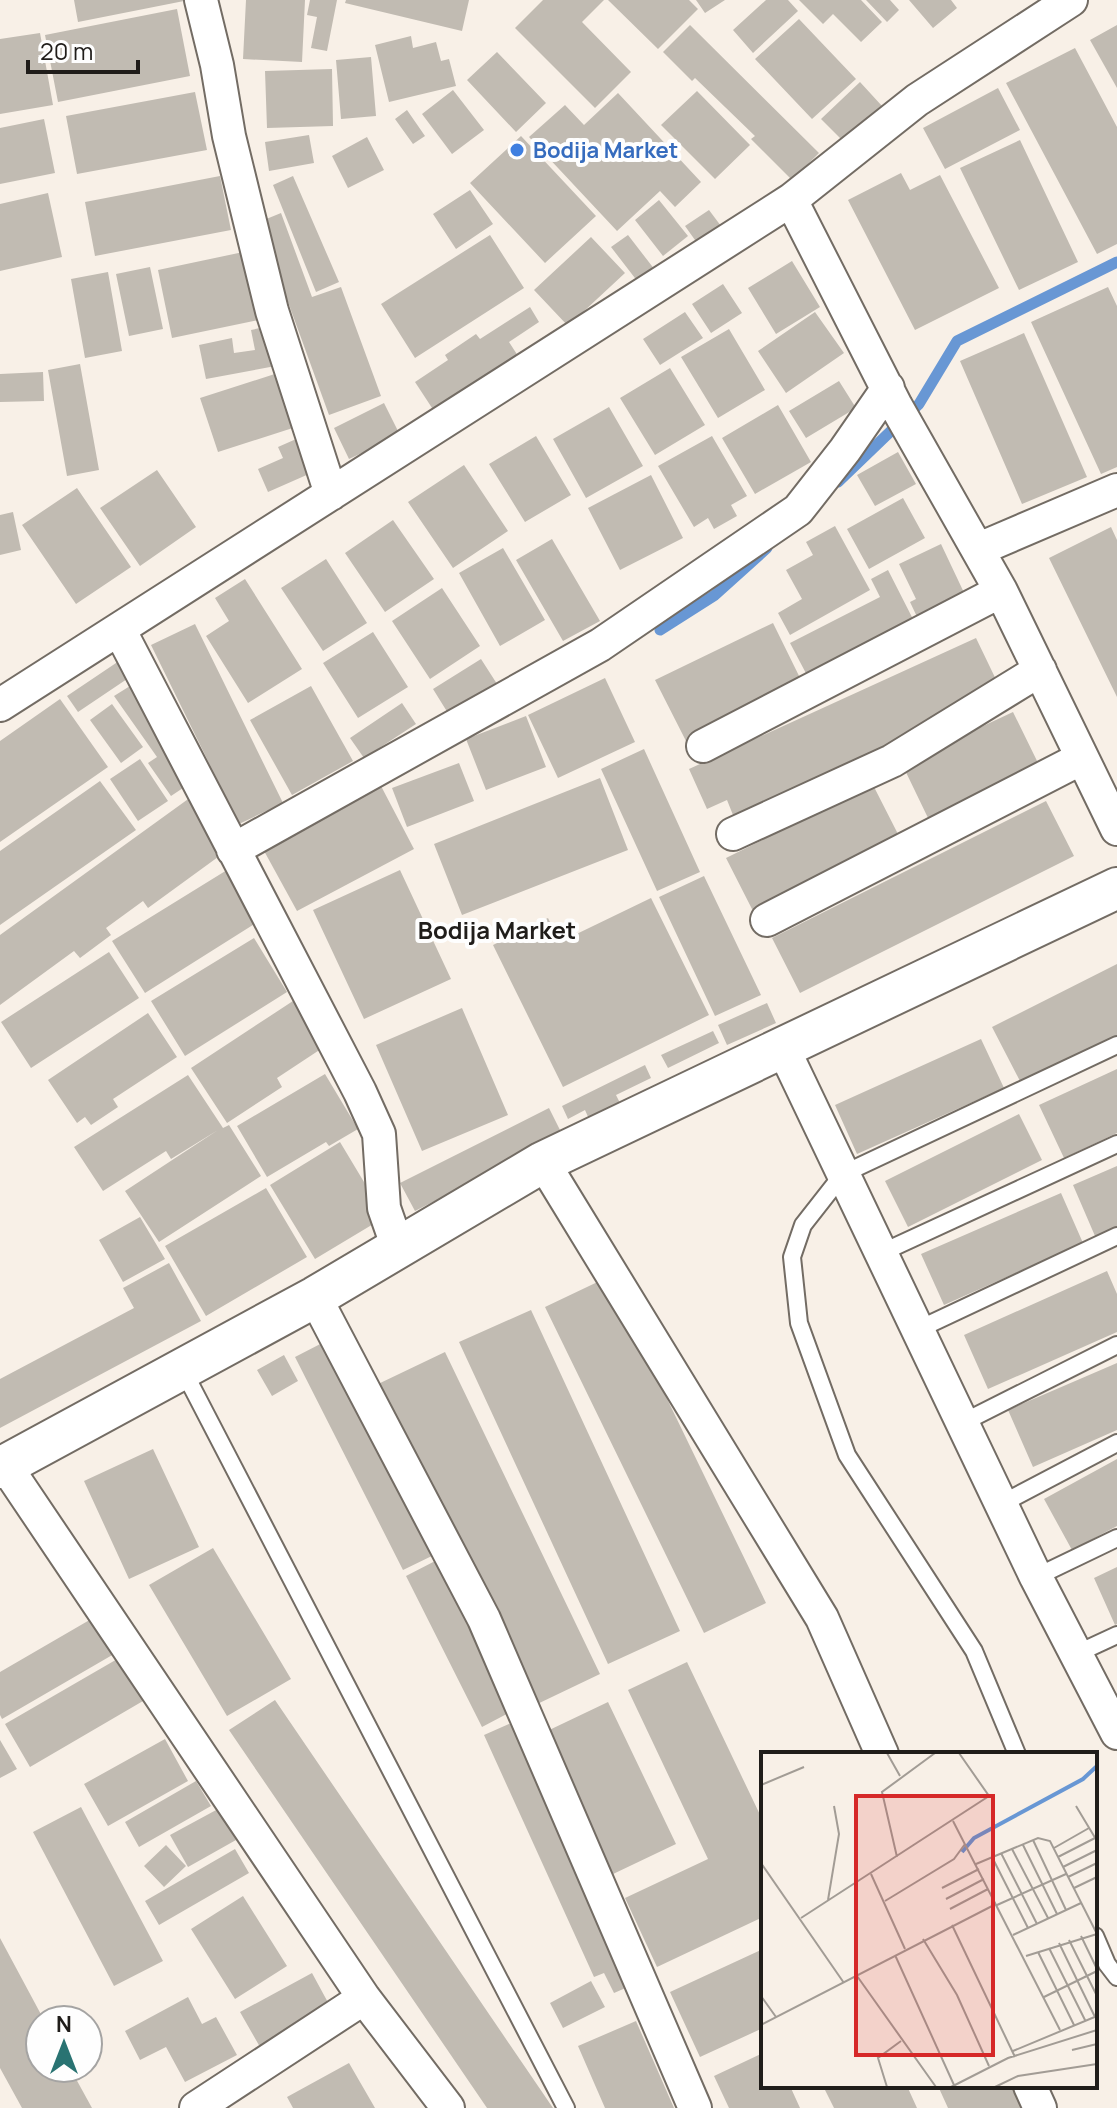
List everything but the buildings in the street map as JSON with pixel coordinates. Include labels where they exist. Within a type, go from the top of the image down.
[{"type":"street","points":[[201,0],[217,65],[229,136],[272,311],[331,494]]},
{"type":"street","points":[[0,705],[791,200],[917,100],[1071,0]]},
{"type":"street","points":[[791,200],[914,438],[1001,591],[1117,829]]},
{"type":"street","points":[[233,850],[600,645],[788,518],[892,397]]},
{"type":"street","points":[[979,549],[1114,498]]},
{"type":"street","points":[[703,746],[1001,591]]},
{"type":"street","points":[[119,629],[379,1134],[384,1208],[398,1248]]},
{"type":"street","points":[[733,834],[892,761],[1040,670]]},
{"type":"street","points":[[767,920],[1082,758]]},
{"type":"street","points":[[448,2108],[364,1998],[3,1467],[315,1297],[543,1162],[1117,888]]},
{"type":"street","points":[[783,1048],[1036,1577],[1117,1733]]},
{"type":"street","points":[[543,1162],[822,1618],[881,1752]]},
{"type":"street","points":[[315,1297],[484,1619],[695,2108]]},
{"type":"street","points":[[196,2108],[364,1998]]},
{"type":"street","points":[[1031,2088],[1040,2108]]},
{"type":"lane","points":[[1016,1752],[974,1651],[847,1455],[799,1323],[792,1257],[803,1225],[843,1174],[1117,1045]]},
{"type":"lane","points":[[881,1253],[1117,1144]]},
{"type":"lane","points":[[917,1330],[1117,1236]]},
{"type":"lane","points":[[962,1423],[1117,1345]]},
{"type":"lane","points":[[182,1369],[566,2108]]},
{"type":"lane","points":[[1001,1504],[1117,1443]]},
{"type":"lane","points":[[1036,1577],[1117,1538]]},
{"type":"lane","points":[[1076,1654],[1117,1635]]},
{"type":"lane","points":[[1097,1941],[1107,1964],[1117,1977]]},
{"type":"waterway","points":[[838,482],[919,404],[957,341],[1117,262]]},
{"type":"waterway","points":[[660,630],[715,595],[767,548]]},
{"type":"place","name":"Bodija Market","points":[[517,150]]},
{"type":"district","name":"Bodija Market","points":[[497,929]]}]
